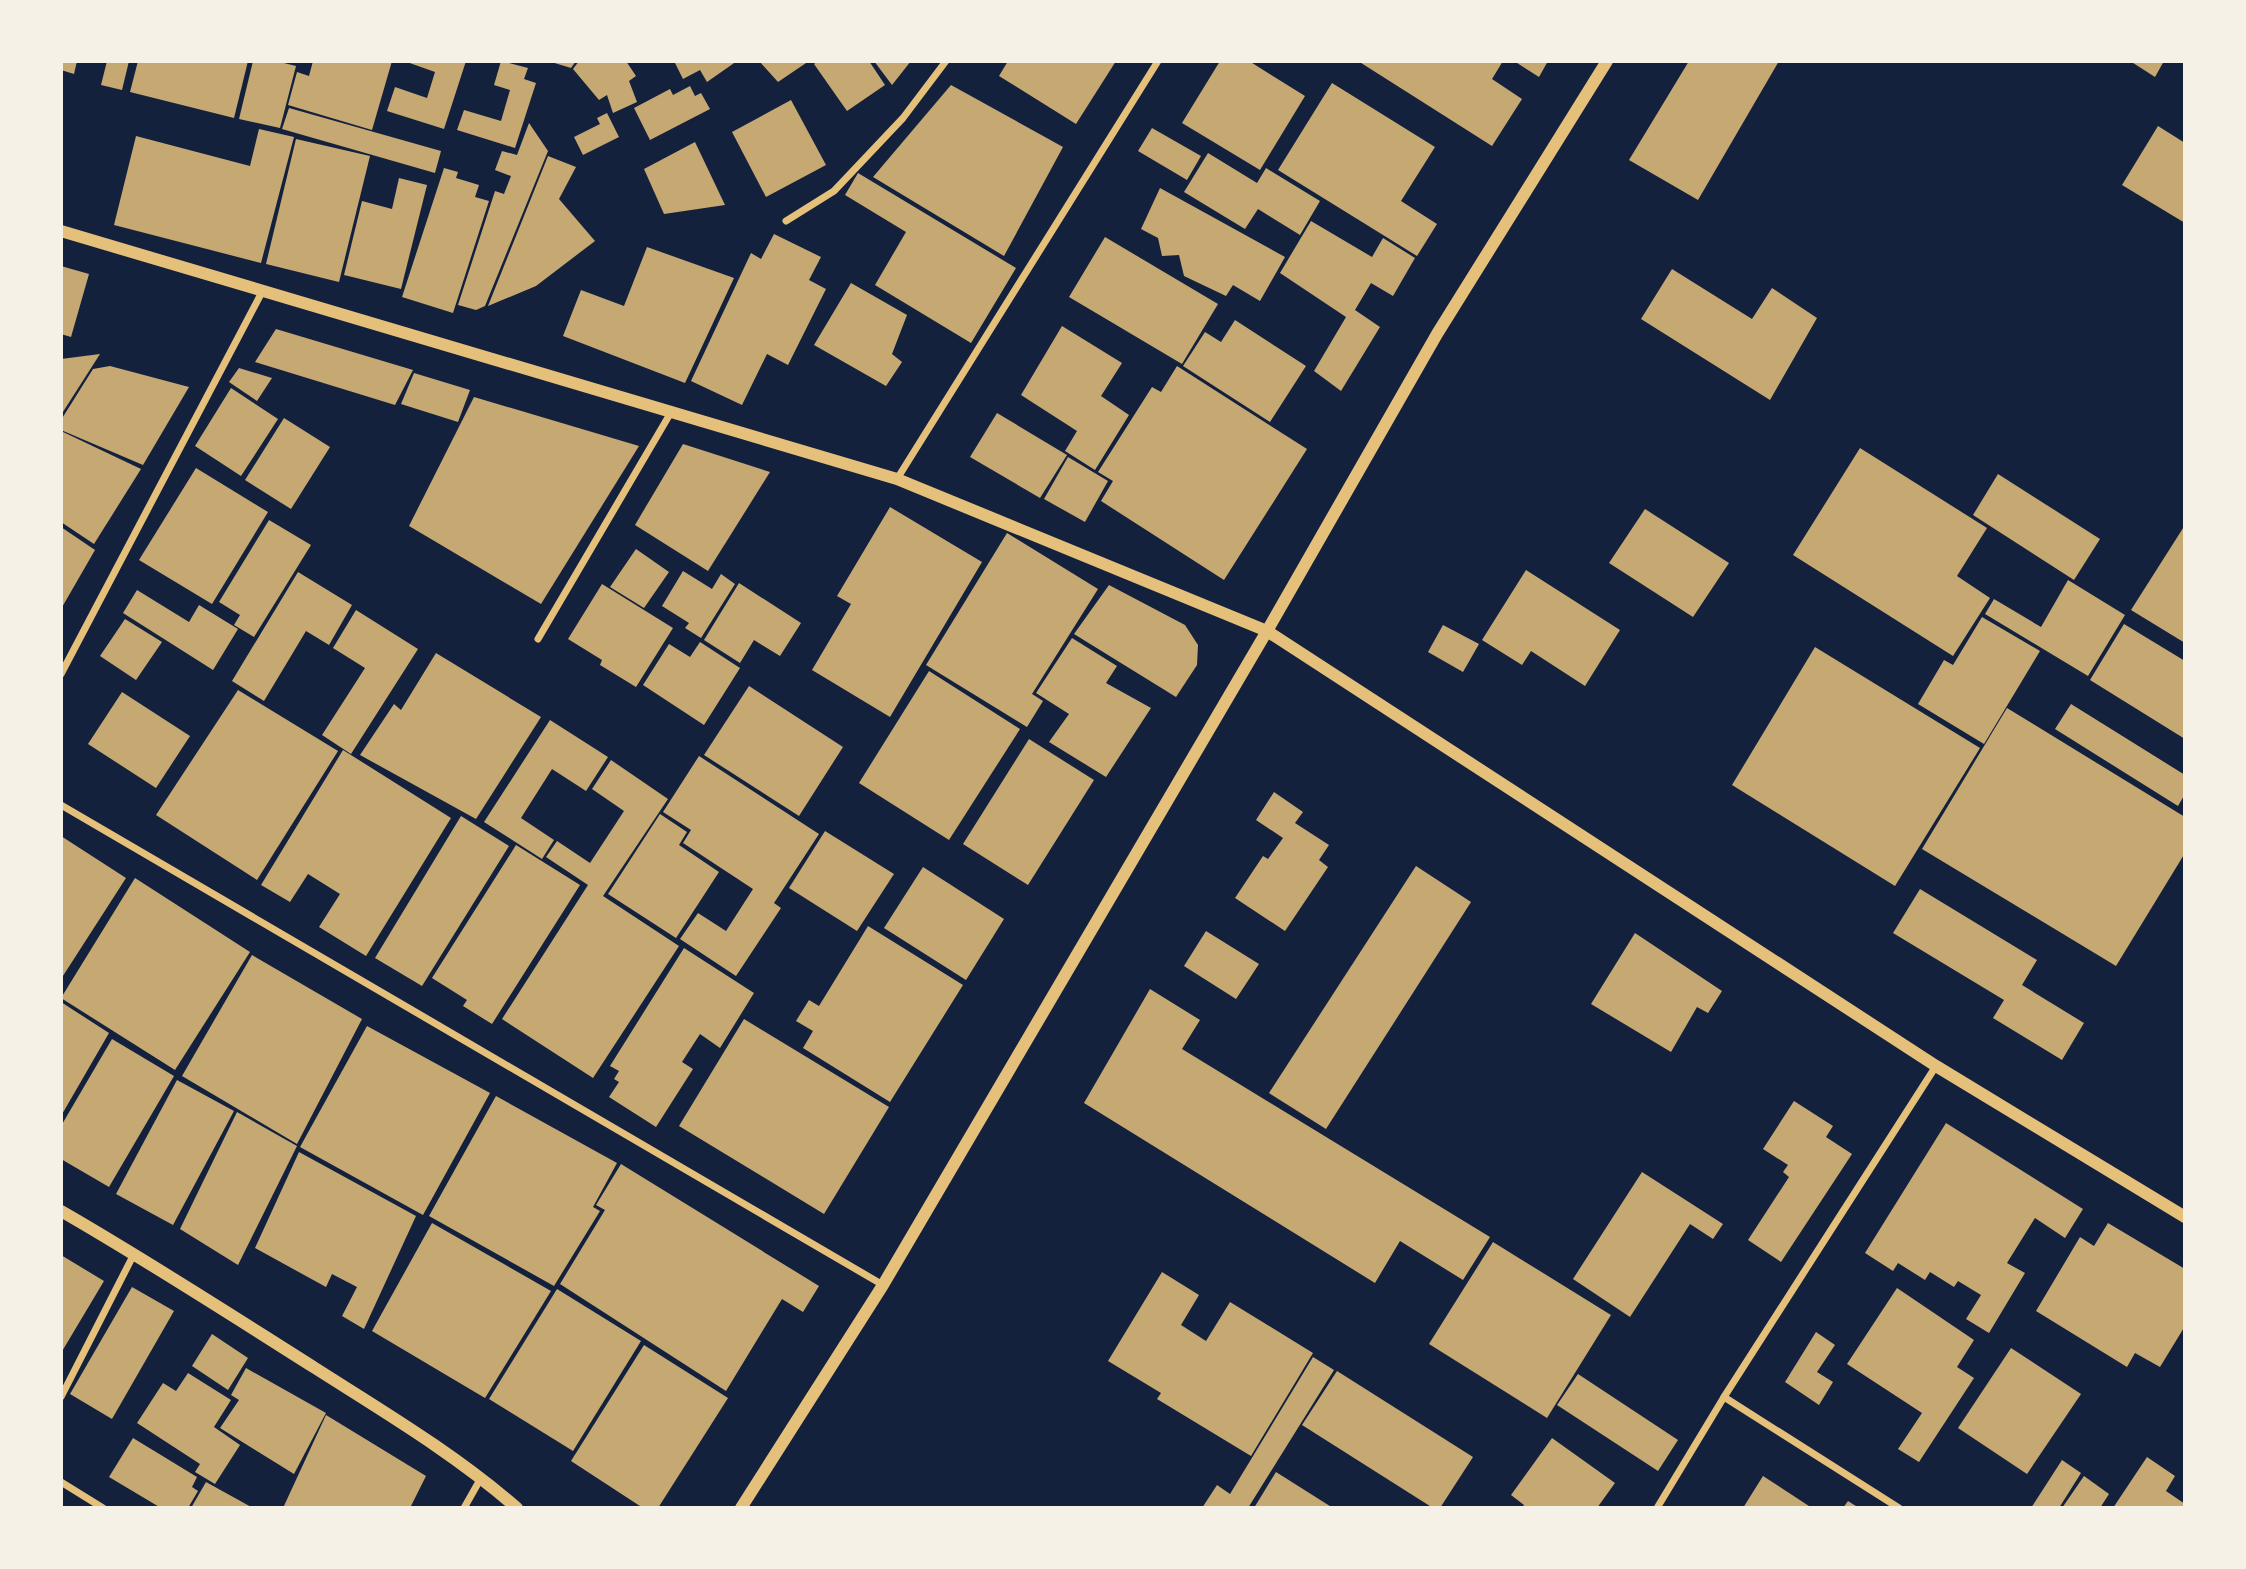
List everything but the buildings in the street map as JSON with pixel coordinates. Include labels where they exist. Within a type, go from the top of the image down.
[{"type":"street","points":[[786,221],[834,191],[903,118],[946,61]]},
{"type":"street","points":[[897,479],[1158,61]]},
{"type":"street","points":[[741,1508],[883,1285],[1267,631],[1437,334],[1607,61]]},
{"type":"street","points":[[61,231],[670,414],[897,479],[1267,631],[1936,1066],[2185,1217]]},
{"type":"street","points":[[61,674],[262,292]]},
{"type":"street","points":[[538,639],[670,414]]},
{"type":"street","points":[[61,805],[883,1285]]},
{"type":"street","points":[[1657,1508],[1724,1397],[1936,1066]]},
{"type":"street","points":[[61,1211],[135,1254],[481,1477],[517,1508]]},
{"type":"street","points":[[61,1396],[135,1254]]},
{"type":"street","points":[[1724,1397],[1899,1508]]},
{"type":"street","points":[[464,1508],[481,1477]]},
{"type":"street","points":[[61,1482],[103,1508]]}]
